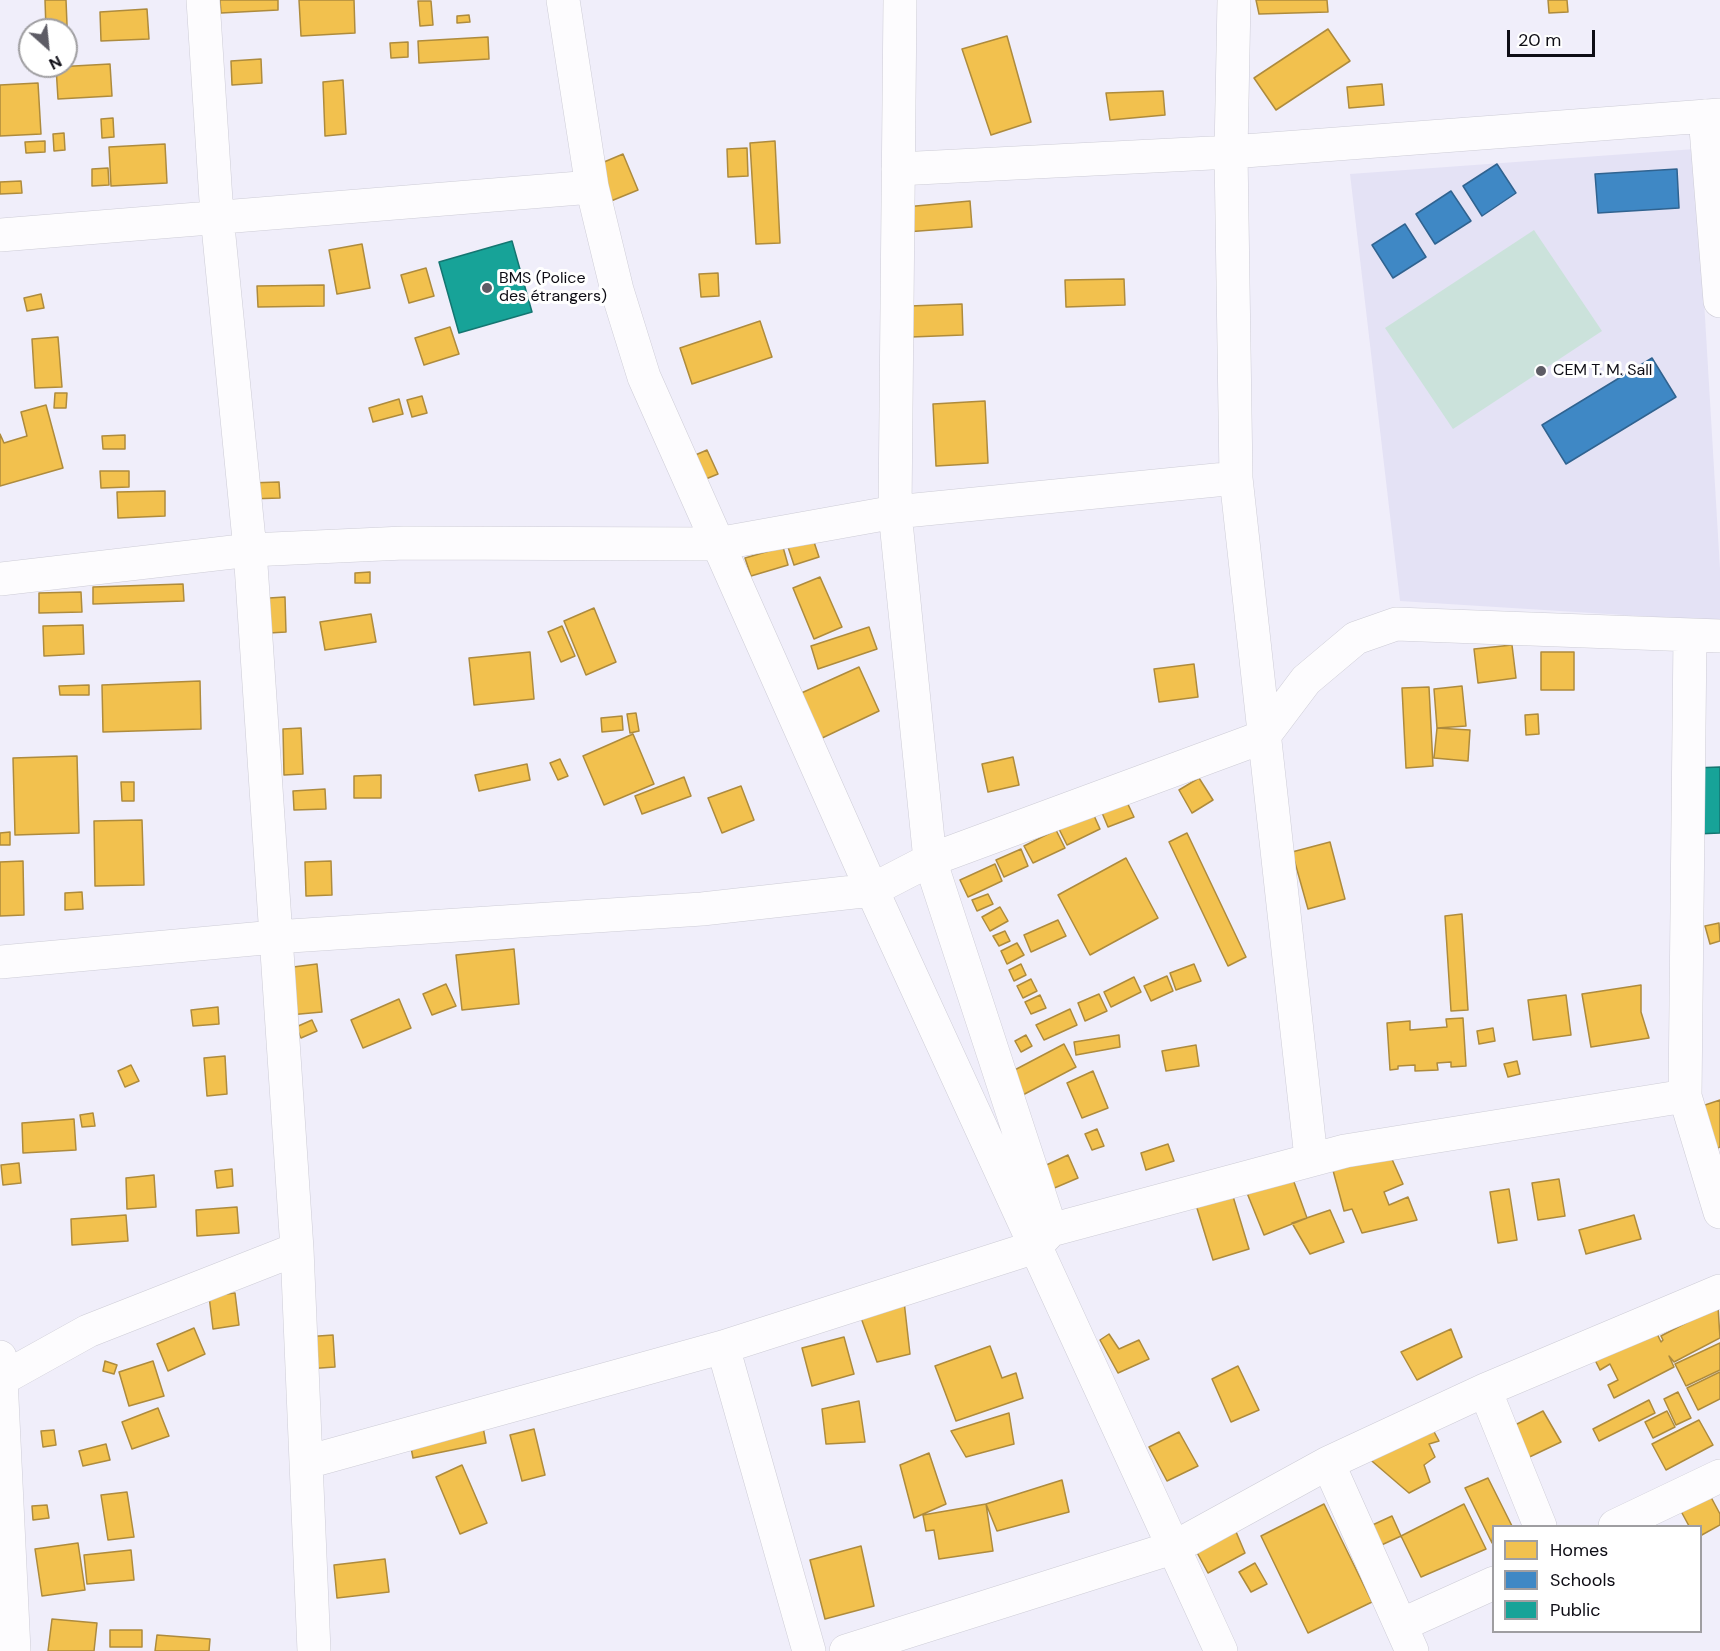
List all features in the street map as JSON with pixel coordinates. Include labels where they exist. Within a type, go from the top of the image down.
[{"type":"street","points":[[203,0],[217,216],[250,550],[297,1249],[314,1651]]},
{"type":"street","points":[[563,0],[592,187],[617,290],[644,377],[872,890],[1043,1238],[1221,1651]]},
{"type":"street","points":[[900,0],[895,512],[930,860],[1043,1238]]},
{"type":"street","points":[[1234,0],[1231,152],[1236,478],[1311,1158]]},
{"type":"street","points":[[898,170],[1231,152],[1712,116],[1720,301]]},
{"type":"street","points":[[0,235],[592,187]]},
{"type":"street","points":[[0,579],[250,550],[404,543],[717,543],[895,512],[1236,478]]},
{"type":"street","points":[[0,962],[275,937],[702,909],[872,890],[930,860],[1263,737],[1306,680],[1356,638],[1396,624],[1705,636],[1685,1096],[1720,1212]]},
{"type":"street","points":[[307,1462],[723,1347],[1043,1238],[1311,1158],[1685,1096]]},
{"type":"street","points":[[14,1651],[1,1371],[88,1331],[297,1249]]},
{"type":"street","points":[[846,1651],[1175,1547],[1328,1463],[1485,1390],[1720,1291]]},
{"type":"street","points":[[723,1347],[809,1651]]},
{"type":"street","points":[[1485,1390],[1539,1525]]},
{"type":"street","points":[[1328,1463],[1406,1638],[1492,1584]]},
{"type":"street","points":[[1619,1525],[1720,1476]]},
{"type":"shaded area","name":"CEM T. M. Sall","points":[[1695,149],[1720,569],[1720,621],[1400,601],[1350,174]]},
{"type":"green space","points":[[1534,230],[1602,331],[1453,429],[1385,328]]},
{"type":"building: Homes","points":[[45,0],[66,0],[67,18],[46,18]]},
{"type":"building: Homes","points":[[220,0],[278,0],[278,10],[221,13]]},
{"type":"building: Homes","points":[[299,0],[354,0],[355,33],[301,36]]},
{"type":"building: Homes","points":[[1256,0],[1327,0],[1328,12],[1259,14]]},
{"type":"building: Homes","points":[[1548,0],[1567,0],[1568,12],[1549,13]]},
{"type":"building: Homes","points":[[418,1],[431,1],[433,25],[420,26]]},
{"type":"building: Homes","points":[[147,9],[149,39],[101,41],[100,12]]},
{"type":"building: Homes","points":[[469,15],[470,22],[457,23],[457,16]]},
{"type":"building: Homes","points":[[1328,29],[1350,61],[1276,110],[1254,78]]},
{"type":"building: Homes","points":[[1007,36],[1031,122],[991,135],[962,49]]},
{"type":"building: Homes","points":[[488,37],[489,59],[419,63],[418,41]]},
{"type":"building: Homes","points":[[408,42],[408,57],[391,58],[390,43]]},
{"type":"building: Homes","points":[[261,59],[262,83],[232,85],[231,61]]},
{"type":"building: Homes","points":[[110,64],[112,96],[58,99],[57,78],[78,78],[78,66]]},
{"type":"building: Homes","points":[[343,80],[346,134],[325,136],[323,82]]},
{"type":"building: Homes","points":[[38,83],[41,134],[0,136],[0,85]]},
{"type":"building: Homes","points":[[1382,84],[1384,105],[1349,108],[1347,87]]},
{"type":"building: Homes","points":[[1163,91],[1165,115],[1110,120],[1106,93]]},
{"type":"building: Homes","points":[[113,118],[114,137],[102,138],[101,119]]},
{"type":"building: Homes","points":[[64,133],[65,150],[54,151],[53,134]]},
{"type":"building: Homes","points":[[45,141],[45,152],[26,153],[25,142]]},
{"type":"building: Homes","points":[[775,141],[780,243],[756,244],[750,143]]},
{"type":"building: Homes","points":[[165,144],[167,183],[111,186],[109,147]]},
{"type":"building: Homes","points":[[747,148],[748,176],[728,177],[727,149]]},
{"type":"building: Homes","points":[[623,154],[638,190],[611,201],[597,165]]},
{"type":"building: Homes","points":[[108,168],[109,185],[92,186],[92,169]]},
{"type":"building: Homes","points":[[21,181],[22,193],[0,194],[0,182]]},
{"type":"building: Homes","points":[[970,201],[972,227],[906,232],[905,207]]},
{"type":"building: Homes","points":[[362,244],[370,288],[337,294],[329,250]]},
{"type":"building: Homes","points":[[426,268],[434,296],[409,303],[401,275]]},
{"type":"building: Homes","points":[[718,273],[719,296],[701,297],[699,274]]},
{"type":"building: Homes","points":[[1124,279],[1125,305],[1066,307],[1065,280]]},
{"type":"building: Homes","points":[[324,285],[324,306],[258,307],[257,286]]},
{"type":"building: Homes","points":[[41,294],[44,308],[27,311],[24,298]]},
{"type":"building: Homes","points":[[962,304],[963,335],[911,337],[910,306]]},
{"type":"building: Homes","points":[[760,321],[772,357],[692,384],[680,348]]},
{"type":"building: Homes","points":[[450,327],[459,354],[424,365],[415,338]]},
{"type":"building: Homes","points":[[58,337],[62,387],[35,388],[32,339]]},
{"type":"building: Homes","points":[[55,393],[67,393],[66,408],[54,408]]},
{"type":"building: Homes","points":[[422,396],[427,413],[412,417],[407,400]]},
{"type":"building: Homes","points":[[399,399],[403,414],[373,422],[369,408]]},
{"type":"building: Homes","points":[[985,401],[988,463],[936,466],[933,404]]},
{"type":"building: Homes","points":[[46,405],[63,468],[0,486],[0,434],[4,443],[27,436],[21,412]]},
{"type":"building: Homes","points":[[125,435],[125,449],[103,449],[102,436]]},
{"type":"building: Homes","points":[[707,450],[718,474],[696,483],[686,459]]},
{"type":"building: Homes","points":[[100,471],[129,471],[129,487],[101,488]]},
{"type":"building: Homes","points":[[279,482],[280,498],[248,499],[248,483]]},
{"type":"building: Homes","points":[[165,491],[165,516],[118,518],[117,492]]},
{"type":"building: Homes","points":[[813,539],[819,557],[794,565],[788,547]]},
{"type":"building: Homes","points":[[783,547],[788,565],[751,576],[745,558]]},
{"type":"building: Homes","points":[[370,572],[370,583],[355,583],[355,573]]},
{"type":"building: Homes","points":[[820,577],[842,627],[814,639],[793,588]]},
{"type":"building: Homes","points":[[183,584],[184,601],[93,604],[93,587]]},
{"type":"building: Homes","points":[[81,592],[82,612],[39,613],[39,593]]},
{"type":"building: Homes","points":[[285,597],[286,632],[269,633],[269,598]]},
{"type":"building: Homes","points":[[594,608],[616,662],[586,675],[564,621]]},
{"type":"building: Homes","points":[[371,614],[376,642],[325,650],[320,622]]},
{"type":"building: Homes","points":[[83,625],[84,654],[44,656],[43,626]]},
{"type":"building: Homes","points":[[562,626],[575,656],[561,662],[548,632]]},
{"type":"building: Homes","points":[[869,627],[877,649],[818,669],[811,646]]},
{"type":"building: Homes","points":[[1512,645],[1516,678],[1478,683],[1474,649]]},
{"type":"building: Homes","points":[[530,652],[534,699],[474,705],[469,658]]},
{"type":"building: Homes","points":[[1541,652],[1574,652],[1574,690],[1541,690]]},
{"type":"building: Homes","points":[[1194,664],[1198,697],[1159,702],[1154,669]]},
{"type":"building: Homes","points":[[859,667],[879,711],[818,740],[797,695]]},
{"type":"building: Homes","points":[[200,681],[201,729],[103,732],[102,685]]},
{"type":"building: Homes","points":[[89,685],[89,695],[60,695],[59,686]]},
{"type":"building: Homes","points":[[1462,686],[1466,726],[1437,728],[1434,689]]},
{"type":"building: Homes","points":[[1429,687],[1433,766],[1406,768],[1402,688]]},
{"type":"building: Homes","points":[[636,713],[639,731],[630,733],[627,714]]},
{"type":"building: Homes","points":[[1538,714],[1539,734],[1526,735],[1525,715]]},
{"type":"building: Homes","points":[[622,716],[623,730],[602,732],[601,718]]},
{"type":"building: Homes","points":[[301,728],[303,774],[284,775],[283,729]]},
{"type":"building: Homes","points":[[1437,728],[1470,730],[1468,761],[1434,758]]},
{"type":"building: Homes","points":[[633,734],[654,784],[604,805],[583,756]]},
{"type":"building: Homes","points":[[77,756],[79,833],[15,835],[13,758]]},
{"type":"building: Homes","points":[[1013,757],[1019,785],[988,792],[982,764]]},
{"type":"building: Homes","points":[[560,759],[568,776],[558,780],[550,763]]},
{"type":"building: Homes","points":[[527,764],[530,780],[479,791],[475,775]]},
{"type":"building: Homes","points":[[381,775],[381,798],[354,798],[354,776]]},
{"type":"building: Homes","points":[[684,777],[691,796],[642,814],[635,796]]},
{"type":"building: Homes","points":[[1199,778],[1213,800],[1192,813],[1179,790]]},
{"type":"building: Homes","points":[[121,782],[134,782],[134,801],[122,801]]},
{"type":"building: Homes","points":[[741,786],[754,820],[722,833],[708,798]]},
{"type":"building: Homes","points":[[325,789],[326,809],[294,810],[293,791]]},
{"type":"building: Homes","points":[[1125,798],[1134,817],[1108,827],[1100,808]]},
{"type":"building: Homes","points":[[1092,811],[1100,829],[1067,845],[1058,827]]},
{"type":"building: Homes","points":[[142,820],[144,885],[95,886],[94,821]]},
{"type":"building: Homes","points":[[1056,830],[1065,848],[1033,863],[1024,846]]},
{"type":"building: Homes","points":[[10,832],[10,845],[0,845],[0,833]]},
{"type":"building: Homes","points":[[1187,833],[1246,957],[1228,966],[1169,842]]},
{"type":"building: Homes","points":[[1330,842],[1345,899],[1308,909],[1292,852]]},
{"type":"building: Homes","points":[[1021,849],[1028,866],[1004,877],[996,860]]},
{"type":"building: Homes","points":[[1126,858],[1158,918],[1090,955],[1058,895]]},
{"type":"building: Homes","points":[[23,861],[24,915],[0,916],[0,862]]},
{"type":"building: Homes","points":[[331,861],[332,895],[306,896],[305,862]]},
{"type":"building: Homes","points":[[995,864],[1002,881],[968,897],[960,880]]},
{"type":"building: Homes","points":[[82,892],[83,909],[65,910],[65,893]]},
{"type":"building: Homes","points":[[988,894],[993,904],[977,911],[972,900]]},
{"type":"building: Homes","points":[[1000,907],[1008,921],[990,931],[982,917]]},
{"type":"building: Homes","points":[[1462,914],[1468,1010],[1451,1011],[1445,916]]},
{"type":"building: Homes","points":[[1058,920],[1066,936],[1031,952],[1024,935]]},
{"type":"building: Homes","points":[[1719,923],[1720,941],[1710,944],[1705,926]]},
{"type":"building: Homes","points":[[1005,931],[1010,941],[999,946],[993,936]]},
{"type":"building: Homes","points":[[1017,943],[1024,955],[1007,964],[1001,951]]},
{"type":"building: Homes","points":[[514,949],[519,1004],[462,1010],[456,955]]},
{"type":"building: Homes","points":[[317,964],[322,1012],[289,1015],[285,968]]},
{"type":"building: Homes","points":[[1021,964],[1026,975],[1014,981],[1009,970]]},
{"type":"building: Homes","points":[[1194,964],[1201,981],[1176,990],[1170,973]]},
{"type":"building: Homes","points":[[1167,976],[1173,991],[1151,1001],[1144,986]]},
{"type":"building: Homes","points":[[1134,977],[1141,992],[1111,1007],[1104,992]]},
{"type":"building: Homes","points":[[1031,979],[1037,991],[1023,998],[1017,986]]},
{"type":"building: Homes","points":[[446,984],[456,1006],[432,1015],[423,994]]},
{"type":"building: Homes","points":[[1641,985],[1641,1012],[1649,1038],[1591,1047],[1582,994]]},
{"type":"building: Homes","points":[[1099,994],[1107,1011],[1085,1021],[1078,1003]]},
{"type":"building: Homes","points":[[1040,995],[1046,1008],[1031,1014],[1025,1002]]},
{"type":"building: Homes","points":[[1566,995],[1571,1035],[1533,1040],[1528,1000]]},
{"type":"building: Homes","points":[[399,999],[411,1028],[363,1048],[351,1020]]},
{"type":"building: Homes","points":[[218,1007],[219,1024],[193,1026],[191,1010]]},
{"type":"building: Homes","points":[[1070,1009],[1077,1025],[1044,1040],[1036,1025]]},
{"type":"building: Homes","points":[[1463,1018],[1466,1066],[1451,1067],[1451,1062],[1437,1063],[1438,1070],[1415,1071],[1415,1065],[1398,1066],[1398,1069],[1390,1070],[1387,1023],[1410,1021],[1410,1030],[1447,1027],[1446,1019]]},
{"type":"building: Homes","points":[[312,1020],[317,1031],[301,1038],[296,1027]]},
{"type":"building: Homes","points":[[1493,1028],[1495,1041],[1479,1044],[1477,1031]]},
{"type":"building: Homes","points":[[1026,1035],[1032,1046],[1021,1052],[1015,1041]]},
{"type":"building: Homes","points":[[1119,1035],[1120,1047],[1076,1055],[1074,1042]]},
{"type":"building: Homes","points":[[1064,1044],[1076,1067],[1019,1097],[1007,1074]]},
{"type":"building: Homes","points":[[1196,1045],[1199,1066],[1166,1071],[1162,1051]]},
{"type":"building: Homes","points":[[225,1056],[227,1094],[207,1096],[204,1058]]},
{"type":"building: Homes","points":[[1517,1061],[1520,1074],[1508,1077],[1504,1064]]},
{"type":"building: Homes","points":[[131,1065],[139,1081],[125,1087],[118,1071]]},
{"type":"building: Homes","points":[[1093,1071],[1108,1108],[1082,1118],[1067,1083]]},
{"type":"building: Homes","points":[[1720,1100],[1720,1147],[1716,1149],[1702,1106]]},
{"type":"building: Homes","points":[[93,1113],[95,1126],[82,1127],[80,1115]]},
{"type":"building: Homes","points":[[74,1119],[76,1150],[23,1153],[22,1123]]},
{"type":"building: Homes","points":[[1097,1129],[1104,1146],[1092,1150],[1085,1134]]},
{"type":"building: Homes","points":[[1168,1144],[1174,1161],[1146,1170],[1141,1153]]},
{"type":"building: Homes","points":[[1387,1148],[1403,1184],[1384,1192],[1389,1205],[1408,1197],[1417,1220],[1362,1233],[1352,1209],[1344,1211],[1331,1163]]},
{"type":"building: Homes","points":[[1068,1155],[1078,1178],[1052,1189],[1042,1167]]},
{"type":"building: Homes","points":[[19,1163],[21,1183],[3,1185],[1,1165]]},
{"type":"building: Homes","points":[[232,1169],[233,1186],[217,1188],[215,1171]]},
{"type":"building: Homes","points":[[1290,1171],[1307,1218],[1264,1235],[1245,1188]]},
{"type":"building: Homes","points":[[154,1175],[156,1207],[127,1209],[126,1178]]},
{"type":"building: Homes","points":[[1559,1179],[1565,1216],[1538,1220],[1532,1183]]},
{"type":"building: Homes","points":[[1509,1189],[1517,1240],[1498,1243],[1490,1192]]},
{"type":"building: Homes","points":[[1232,1193],[1249,1249],[1213,1260],[1196,1205]]},
{"type":"building: Homes","points":[[237,1207],[239,1233],[197,1236],[196,1210]]},
{"type":"building: Homes","points":[[1330,1210],[1344,1242],[1310,1254],[1292,1223]]},
{"type":"building: Homes","points":[[126,1215],[128,1241],[72,1245],[71,1219]]},
{"type":"building: Homes","points":[[1634,1215],[1641,1239],[1586,1254],[1579,1230]]},
{"type":"building: Homes","points":[[235,1293],[239,1325],[213,1329],[209,1296]]},
{"type":"building: Homes","points":[[904,1301],[910,1354],[877,1362],[860,1315]]},
{"type":"building: Homes","points":[[1718,1306],[1720,1338],[1674,1362],[1669,1356],[1674,1367],[1614,1398],[1608,1385],[1618,1380],[1610,1364],[1600,1370],[1593,1356],[1653,1325],[1661,1342],[1663,1340],[1661,1336]]},
{"type":"building: Homes","points":[[194,1328],[205,1354],[168,1371],[157,1344]]},
{"type":"building: Homes","points":[[1451,1329],[1462,1357],[1417,1380],[1401,1352]]},
{"type":"building: Homes","points":[[1109,1334],[1119,1349],[1139,1340],[1149,1359],[1118,1373],[1100,1340]]},
{"type":"building: Homes","points":[[333,1335],[335,1367],[306,1369],[304,1337]]},
{"type":"building: Homes","points":[[844,1337],[854,1374],[812,1386],[802,1348]]},
{"type":"building: Homes","points":[[1720,1343],[1720,1370],[1686,1386],[1675,1364]]},
{"type":"building: Homes","points":[[990,1346],[1002,1378],[1016,1373],[1023,1398],[956,1421],[935,1366]]},
{"type":"building: Homes","points":[[105,1361],[117,1365],[114,1374],[103,1371]]},
{"type":"building: Homes","points":[[153,1361],[164,1396],[129,1406],[119,1372]]},
{"type":"building: Homes","points":[[1238,1366],[1259,1410],[1231,1422],[1212,1379]]},
{"type":"building: Homes","points":[[1720,1372],[1720,1399],[1698,1410],[1687,1388]]},
{"type":"building: Homes","points":[[1678,1392],[1691,1418],[1676,1425],[1664,1399]]},
{"type":"building: Homes","points":[[1649,1400],[1655,1413],[1599,1441],[1593,1429]]},
{"type":"building: Homes","points":[[859,1401],[865,1442],[826,1444],[822,1409]]},
{"type":"building: Homes","points":[[158,1408],[169,1436],[132,1449],[122,1422]]},
{"type":"building: Homes","points":[[1543,1411],[1561,1442],[1521,1461],[1507,1429]]},
{"type":"building: Homes","points":[[1667,1411],[1675,1427],[1653,1438],[1645,1422]]},
{"type":"building: Homes","points":[[1009,1413],[1014,1444],[966,1457],[951,1431]]},
{"type":"building: Homes","points":[[1699,1420],[1713,1445],[1666,1470],[1652,1444]]},
{"type":"building: Homes","points":[[1431,1426],[1439,1441],[1429,1444],[1435,1457],[1424,1465],[1430,1482],[1409,1493],[1366,1456]]},
{"type":"building: Homes","points":[[483,1427],[486,1443],[413,1458],[410,1442]]},
{"type":"building: Homes","points":[[534,1429],[545,1475],[522,1481],[510,1435]]},
{"type":"building: Homes","points":[[54,1430],[56,1445],[43,1447],[41,1431]]},
{"type":"building: Homes","points":[[1179,1432],[1198,1466],[1167,1481],[1149,1447]]},
{"type":"building: Homes","points":[[106,1444],[110,1460],[83,1466],[79,1451]]},
{"type":"building: Homes","points":[[929,1453],[946,1504],[914,1518],[900,1465]]},
{"type":"building: Homes","points":[[462,1465],[487,1523],[460,1534],[436,1477]]},
{"type":"building: Homes","points":[[1488,1478],[1512,1525],[1492,1525],[1492,1543],[1465,1488]]},
{"type":"building: Homes","points":[[1062,1480],[1069,1512],[997,1531],[986,1504]]},
{"type":"building: Homes","points":[[1705,1486],[1720,1514],[1720,1525],[1702,1535],[1702,1525],[1688,1525],[1676,1502]]},
{"type":"building: Homes","points":[[127,1492],[134,1537],[108,1540],[101,1495]]},
{"type":"building: Homes","points":[[986,1504],[993,1551],[939,1559],[934,1530],[926,1531],[923,1515]]},
{"type":"building: Homes","points":[[1324,1504],[1372,1602],[1308,1633],[1261,1536]]},
{"type":"building: Homes","points":[[1464,1504],[1486,1549],[1421,1577],[1401,1536]]},
{"type":"building: Homes","points":[[47,1505],[49,1518],[33,1520],[32,1506]]},
{"type":"building: Homes","points":[[1392,1516],[1401,1536],[1375,1548],[1366,1528]]},
{"type":"building: Homes","points":[[1234,1527],[1245,1553],[1208,1573],[1194,1547]]},
{"type":"building: Homes","points":[[78,1543],[85,1590],[42,1596],[35,1549]]},
{"type":"building: Homes","points":[[861,1546],[874,1606],[825,1619],[810,1560]]},
{"type":"building: Homes","points":[[131,1550],[134,1580],[87,1584],[84,1555]]},
{"type":"building: Homes","points":[[385,1559],[389,1592],[337,1598],[334,1565]]},
{"type":"building: Homes","points":[[1255,1563],[1267,1584],[1251,1592],[1239,1572]]},
{"type":"building: Homes","points":[[52,1619],[97,1623],[94,1651],[48,1651]]},
{"type":"building: Homes","points":[[110,1630],[142,1630],[142,1647],[110,1647]]},
{"type":"building: Homes","points":[[157,1635],[210,1639],[209,1651],[155,1651]]},
{"type":"building: Schools","points":[[1497,164],[1516,193],[1482,216],[1463,186]]},
{"type":"building: Schools","points":[[1677,169],[1679,208],[1598,213],[1595,174]]},
{"type":"building: Schools","points":[[1451,191],[1471,221],[1435,244],[1416,214]]},
{"type":"building: Schools","points":[[1405,224],[1426,257],[1393,278],[1372,245]]},
{"type":"building: Schools","points":[[1652,358],[1676,397],[1566,464],[1542,425]]},
{"type":"building: Public","points":[[512,241],[532,312],[459,333],[439,262]]},
{"type":"building: Public","points":[[1720,767],[1720,833],[1696,834],[1693,768]]},
{"type":"place","name":"BMS (Police des étrangers)","points":[[487,288]]},
{"type":"place","name":"CEM T. M. Sall","points":[[1541,371]]}]
